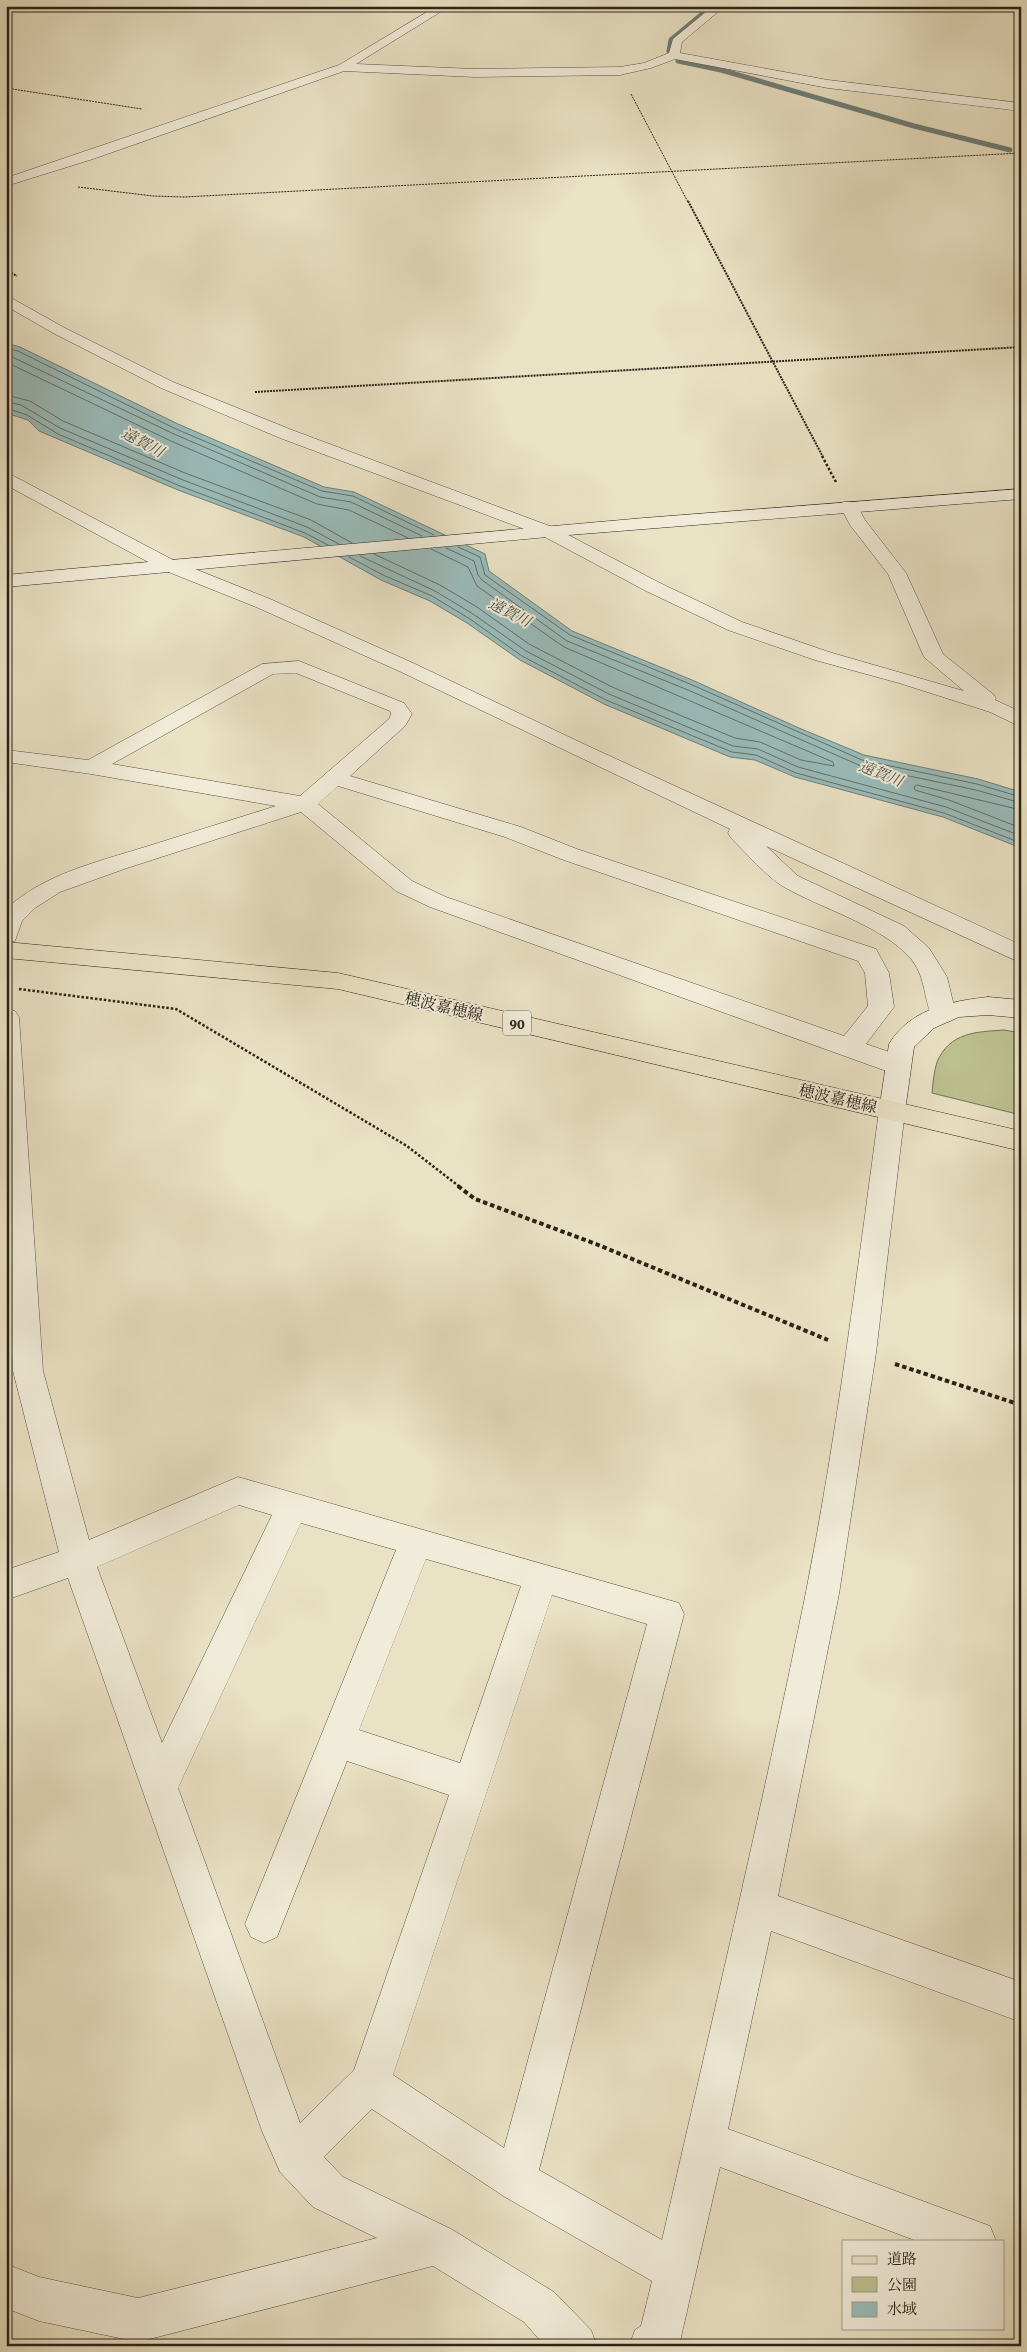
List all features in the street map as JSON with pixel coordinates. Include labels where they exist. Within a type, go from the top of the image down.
[{"type":"main road","name":"穂波嘉穂線","points":[[6,950],[142,961],[338,981],[1021,1140]]},
{"type":"street","points":[[11,180],[199,118],[343,67],[445,6]]},
{"type":"street","points":[[674,55],[677,41],[720,6]]},
{"type":"street","points":[[343,67],[475,73],[620,71],[647,66],[674,55],[828,84],[1021,107]]},
{"type":"street","points":[[6,299],[58,330],[167,385],[286,434],[549,532],[652,588],[735,626],[822,656],[906,679],[997,708]]},
{"type":"street","points":[[6,476],[40,498],[168,565],[263,603],[406,667],[719,816],[1021,955]]},
{"type":"street","points":[[6,582],[168,565],[523,534],[849,506],[1021,494]]},
{"type":"street","points":[[849,506],[856,521],[897,573],[934,657],[997,708],[1021,721]]},
{"type":"street","points":[[6,935],[11,918],[27,903],[52,887],[120,863],[305,804],[398,722],[402,714],[396,707],[299,667],[269,668],[91,767]]},
{"type":"street","points":[[6,756],[91,767],[305,804],[404,886],[438,902],[898,1065]]},
{"type":"street","points":[[334,778],[429,805],[513,832],[569,854],[867,955],[878,973],[881,1007],[850,1047]]},
{"type":"street","points":[[719,816],[790,880],[895,932],[914,949],[935,977],[943,1014]]},
{"type":"street","points":[[651,2346],[660,2339],[676,2271],[822,1594],[860,1353],[902,1044],[925,1022],[955,1008],[988,1006],[1021,1009]]},
{"type":"street","points":[[6,1017],[14,1254],[28,1371],[78,1560],[283,2131],[295,2157],[328,2192],[436,2244],[539,2307],[575,2346]]},
{"type":"street","points":[[6,1585],[78,1560],[238,1491],[667,1614],[516,2180]]},
{"type":"street","points":[[159,1788],[292,1507]]},
{"type":"street","points":[[264,1924],[416,1542]]},
{"type":"street","points":[[295,2157],[370,2083],[541,1577]]},
{"type":"street","points":[[337,1740],[471,1784]]},
{"type":"street","points":[[756,1907],[1021,2002]]},
{"type":"street","points":[[370,2083],[429,2126],[516,2180],[676,2271]]},
{"type":"street","points":[[705,2141],[972,2240]]},
{"type":"street","points":[[6,2286],[39,2299],[138,2320],[436,2244]]},
{"type":"path","points":[[620,71],[849,506]]},
{"type":"path","points":[[6,88],[199,118]]},
{"type":"path","points":[[11,180],[184,197],[1021,153]]},
{"type":"path","points":[[6,270],[22,278]]},
{"type":"path","points":[[255,392],[1021,347]]},
{"type":"path","points":[[16,988],[176,1008],[407,1146],[475,1199],[596,1244],[860,1353],[1021,1405]]},
{"type":"green space","points":[[1004,1030],[1021,1033],[1021,1115],[932,1093],[937,1062],[942,1052],[949,1045],[957,1039],[974,1033]]},
{"type":"water","name":"遠賀川","points":[[6,343],[20,347],[178,424],[324,487],[354,492],[485,554],[489,571],[572,631],[692,680],[864,755],[978,779],[1021,792],[1021,848],[943,817],[795,777],[755,760],[730,757],[604,704],[520,660],[467,623],[430,601],[381,580],[304,537],[178,490],[39,431],[28,420],[6,413]]},
{"type":"waterway","points":[[669,51],[671,40],[712,6]]},
{"type":"waterway","points":[[678,61],[721,70],[914,126],[1010,150]]}]
